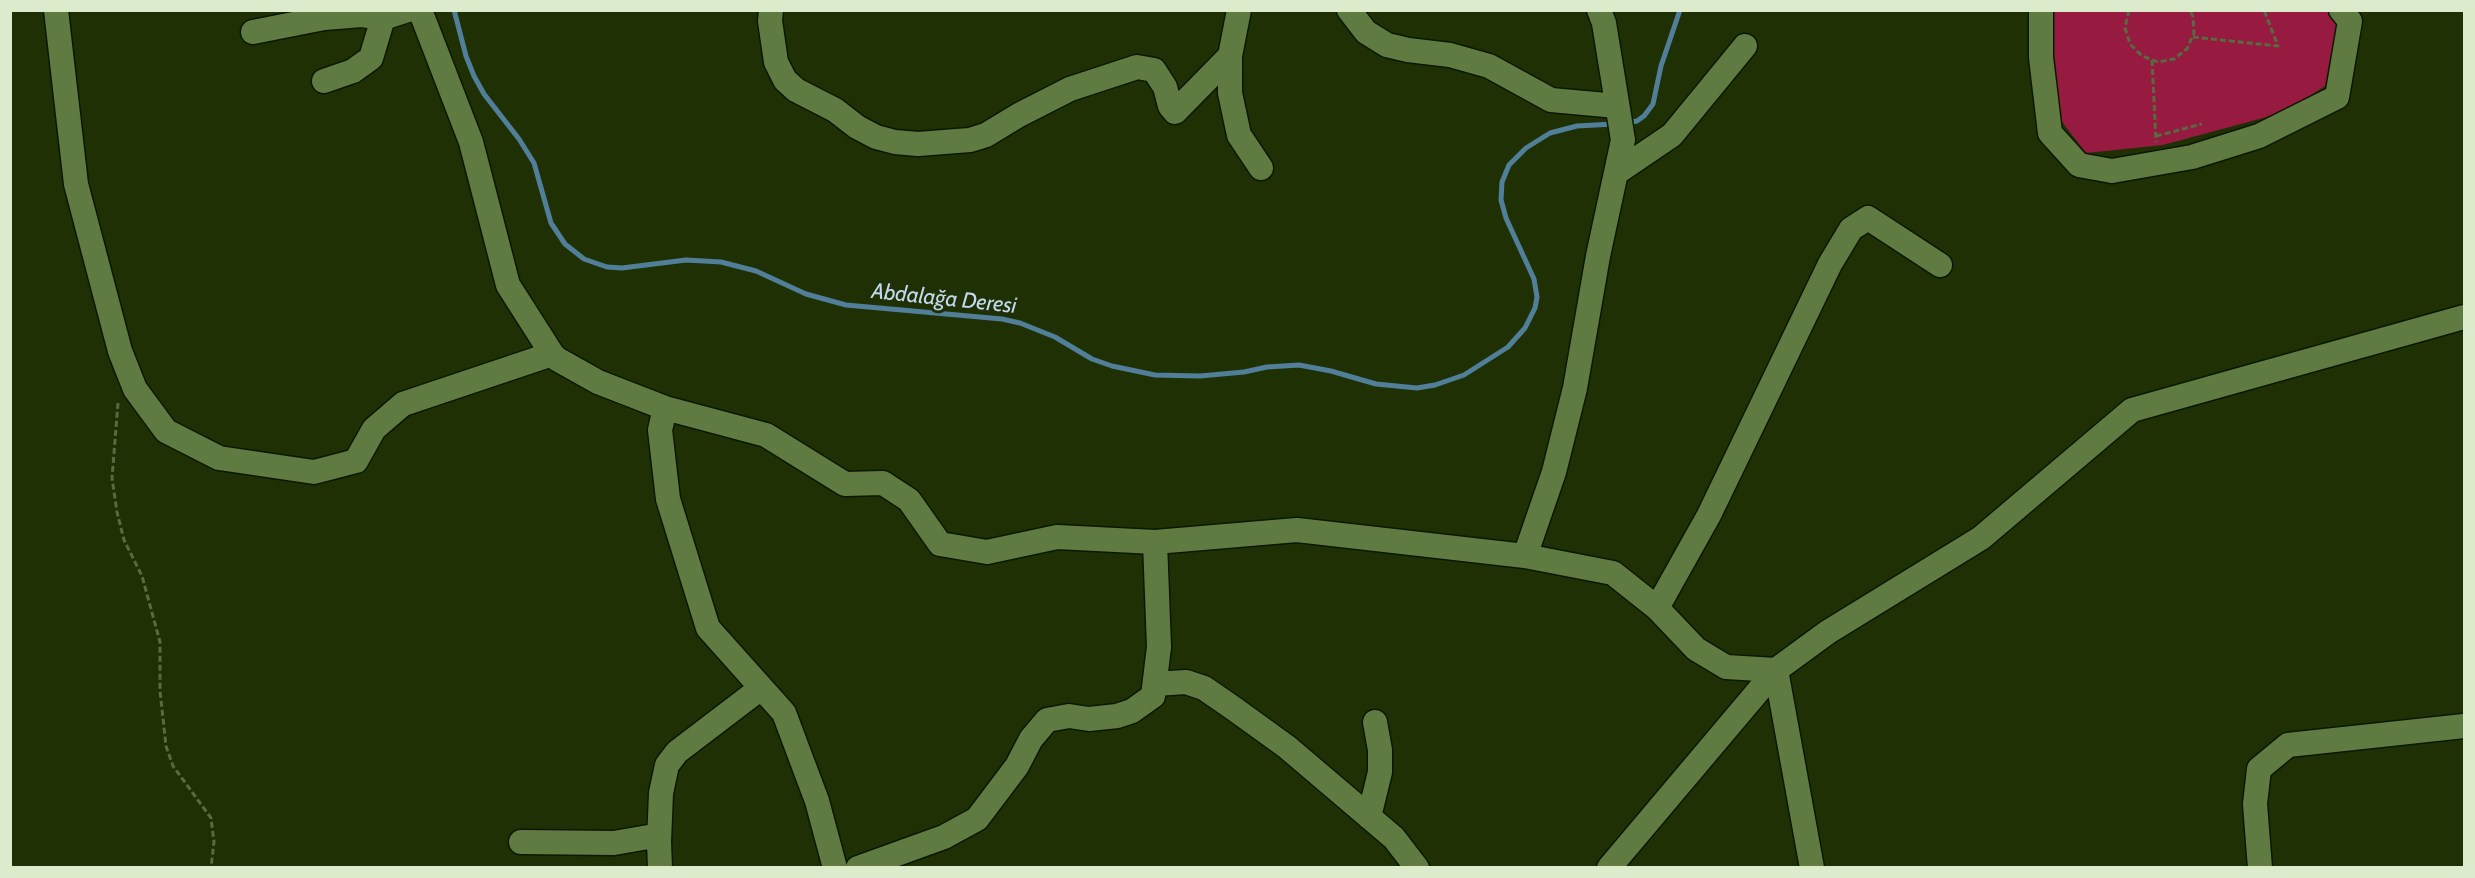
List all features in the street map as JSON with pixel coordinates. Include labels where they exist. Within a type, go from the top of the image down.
[{"type":"street","points":[[56,10],[76,184],[120,351],[135,389],[166,431],[219,458],[314,472],[357,462],[374,429],[403,404],[552,354]]},
{"type":"street","points":[[253,32],[324,18],[362,15],[383,18],[408,10]]},
{"type":"street","points":[[420,10],[471,142],[508,285],[552,354],[598,382],[665,408],[766,435],[845,484],[883,483],[909,500],[940,544],[987,552],[1057,537],[1155,542],[1297,530],[1525,556],[1613,573],[1657,608],[1696,649],[1726,668],[1776,670]]},
{"type":"street","points":[[771,10],[770,21],[776,62],[785,80],[795,90],[836,110],[857,127],[876,137],[895,142],[918,144],[969,140],[986,135],[1070,89],[1137,67],[1154,70],[1165,87],[1170,106],[1175,112],[1230,56]]},
{"type":"street","points":[[1239,10],[1234,25],[1230,56],[1230,93],[1239,135],[1261,168]]},
{"type":"street","points":[[1349,10],[1366,32],[1387,45],[1450,55],[1489,66],[1551,100],[1618,111]]},
{"type":"street","points":[[2041,10],[2041,57],[2050,133],[2079,165],[2112,171],[2157,165],[2192,157],[2259,136],[2337,97],[2350,21],[2342,10]]},
{"type":"street","points":[[1525,556],[1554,472],[1575,388],[1598,256],[1623,140],[1607,15]]},
{"type":"street","points":[[324,81],[353,71],[371,58],[383,18]]},
{"type":"street","points":[[1616,173],[1672,135],[1745,46]]},
{"type":"street","points":[[1657,608],[1709,515],[1830,264],[1851,229],[1868,218],[1940,265]]},
{"type":"street","points":[[1609,867],[1776,670],[1828,632],[1981,538],[2132,410],[2464,316]]},
{"type":"street","points":[[665,408],[660,430],[668,499],[708,628],[784,713],[817,801],[835,867]]},
{"type":"street","points":[[858,867],[944,837],[977,819],[1017,765],[1031,739],[1047,720],[1069,716],[1089,719],[1132,711],[1153,696],[1159,646],[1155,542]]},
{"type":"street","points":[[1776,670],[1812,867]]},
{"type":"street","points":[[1155,684],[1186,682],[1204,688],[1287,747],[1394,838],[1417,867]]},
{"type":"street","points":[[660,867],[661,793],[667,765],[677,752],[761,688]]},
{"type":"street","points":[[1369,817],[1380,772],[1380,750],[1375,722]]},
{"type":"street","points":[[2260,867],[2255,804],[2259,769],[2288,745],[2464,726]]},
{"type":"street","points":[[521,842],[614,843],[654,836],[659,830]]},
{"type":"path","points":[[2129,10],[2125,28],[2130,44],[2142,56],[2158,62],[2174,59],[2187,49],[2193,37],[2193,16],[2190,10]]},
{"type":"path","points":[[2193,37],[2278,46],[2264,10]]},
{"type":"path","points":[[2152,60],[2157,165]]},
{"type":"path","points":[[2156,136],[2202,124]]},
{"type":"path","points":[[118,401],[112,478],[117,512],[124,540],[142,576],[160,642],[160,691],[166,746],[173,766],[211,818],[214,842],[212,867]]},
{"type":"shaded area","points":[[2046,10],[2338,10],[2343,15],[2328,84],[2285,112],[2163,145],[2086,153],[2059,118]]},
{"type":"waterway","name":"Abdalağa Deresi","points":[[454,10],[466,56],[474,76],[484,94],[519,139],[534,163],[551,223],[565,244],[584,259],[607,267],[622,268],[686,260],[721,262],[756,271],[806,294],[846,305],[1002,319],[1020,323],[1055,337],[1092,359],[1112,366],[1155,375],[1200,376],[1299,365],[1331,371],[1376,384],[1417,388],[1435,385],[1464,375],[1508,347],[1525,328],[1535,308],[1537,297],[1534,279],[1506,218],[1501,200],[1502,182],[1509,165],[1526,148],[1550,133],[1577,126],[1614,124]]},
{"type":"waterway","name":"Abdalağa Deresi","points":[[1626,123],[1637,121],[1653,104],[1661,66],[1680,10]]}]
